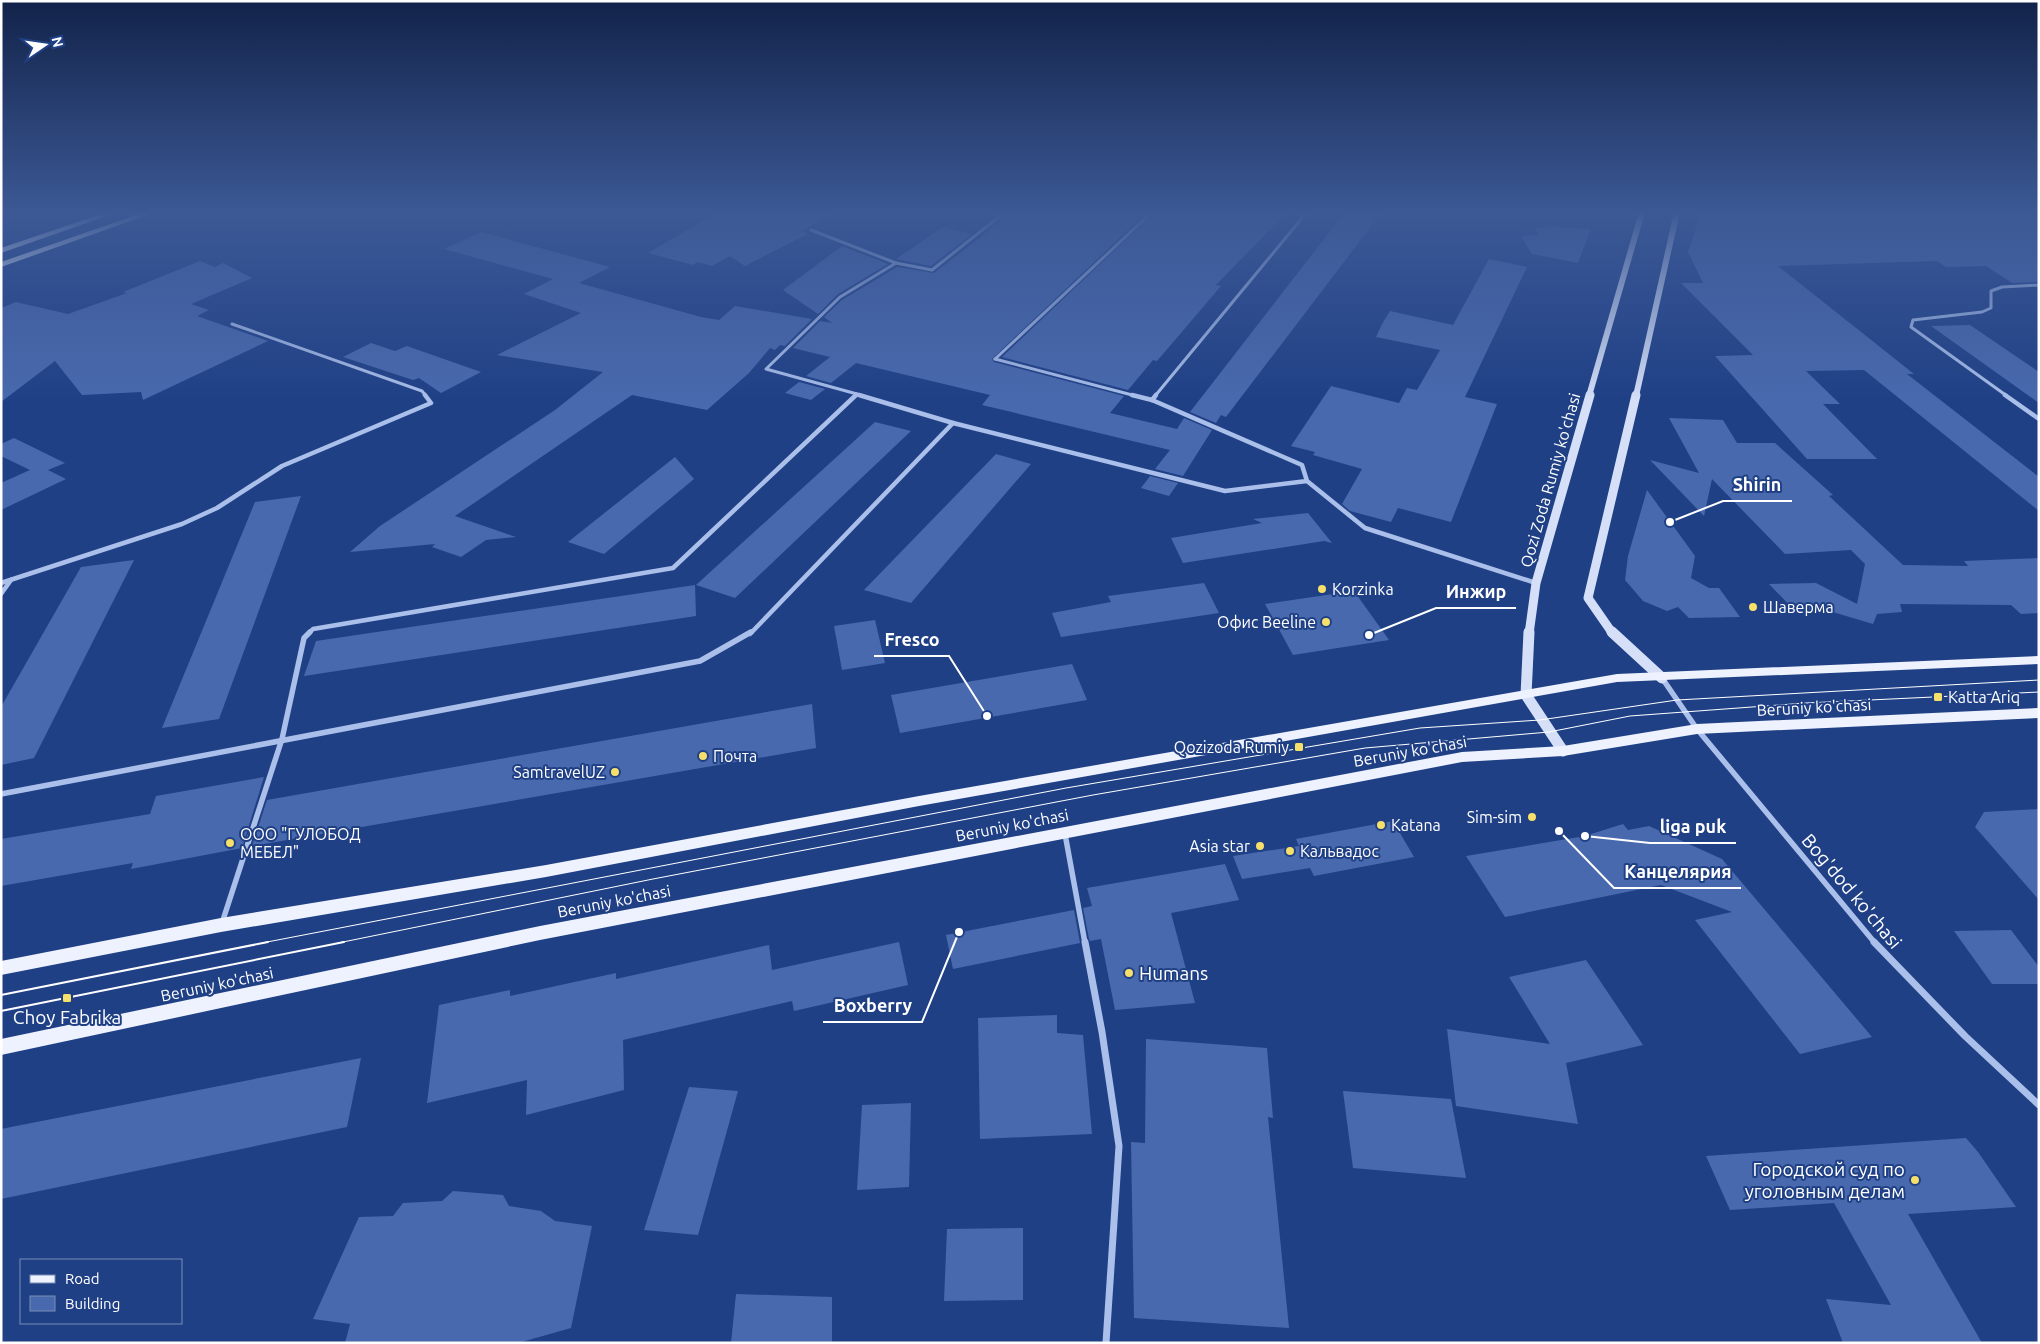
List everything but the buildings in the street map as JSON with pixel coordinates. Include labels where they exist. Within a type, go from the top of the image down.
[{"type":"main road","points":[[1,968],[221,925],[536,872],[918,801],[1617,678],[1662,678],[2039,660]]},
{"type":"main road","name":"Beruniy ko'chasi","points":[[1,1047],[540,933],[1462,758],[1563,751],[1697,729],[2039,713]]},
{"type":"street","points":[[877,275],[840,297],[766,369],[954,423],[1225,491],[1307,481]]},
{"type":"street","points":[[1085,275],[995,359],[1152,400],[1302,465],[1307,481],[1365,528],[1536,583]]},
{"type":"street","points":[[1152,400],[1255,275]]},
{"type":"street","name":"Qozi Zoda Rumiy ko'chasi","points":[[1526,695],[1527,645],[1536,583],[1624,275]]},
{"type":"street","points":[[1662,678],[1613,634],[1588,598],[1663,275]]},
{"type":"street","points":[[2039,285],[2002,286],[1990,291],[1991,308],[1982,314],[1926,317],[1913,320],[1911,327],[2039,419]]},
{"type":"street","points":[[1,583],[182,524],[217,508],[282,466],[412,412],[431,402],[422,391],[232,324]]},
{"type":"street","points":[[221,925],[282,739],[304,638],[313,629],[673,568],[857,394]]},
{"type":"street","points":[[1,794],[282,739],[700,661],[748,636],[954,423]]},
{"type":"street","points":[[1,594],[11,580]]},
{"type":"street","name":"Bog'dod ko'chasi","points":[[1662,678],[1697,729],[1888,959],[1965,1036],[2039,1105]]},
{"type":"street","points":[[1526,695],[1563,751]]},
{"type":"street","points":[[1065,833],[1102,1032],[1119,1146],[1106,1343]]},
{"type":"tram line","points":[[262,943],[1066,788],[1420,728],[1540,720],[1677,700],[2039,680]]},
{"type":"tram line","points":[[338,943],[653,879],[1093,795],[1365,748],[1549,732],[1630,716],[1806,703],[2039,692]]},
{"type":"tram line","points":[[1,995],[268,942]]},
{"type":"tram line","points":[[1,1011],[344,942]]},
{"type":"place","name":"Shirin","points":[[1670,522]]},
{"type":"place","name":"Korzinka","points":[[1322,589]]},
{"type":"place","name":"Шаверма","points":[[1753,607]]},
{"type":"place","name":"Офис Beeline","points":[[1326,622]]},
{"type":"place","name":"Инжир","points":[[1369,635]]},
{"type":"place","name":"Katta Ariq","points":[[1938,697]]},
{"type":"place","name":"Fresco","points":[[987,716]]},
{"type":"place","name":"Qozizoda Rumiy","points":[[1299,747]]},
{"type":"place","name":"Почта","points":[[703,756]]},
{"type":"place","name":"SamtravelUZ","points":[[615,772]]},
{"type":"place","name":"Sim-sim","points":[[1532,817]]},
{"type":"place","name":"Katana","points":[[1381,825]]},
{"type":"place","name":"Канцелярия","points":[[1559,831]]},
{"type":"place","name":"liga puk","points":[[1585,836]]},
{"type":"place","name":"ООО \"ГУЛОБОД МЕБЕЛ\"","points":[[230,843]]},
{"type":"place","name":"Asia star","points":[[1260,846]]},
{"type":"place","name":"Кальвадос","points":[[1290,851]]},
{"type":"place","name":"Boxberry","points":[[959,932]]},
{"type":"place","name":"Humans","points":[[1129,973]]},
{"type":"place","name":"Choy Fabrika","points":[[67,998]]},
{"type":"place","name":"Городской суд по уголовным делам","points":[[1915,1180]]}]
